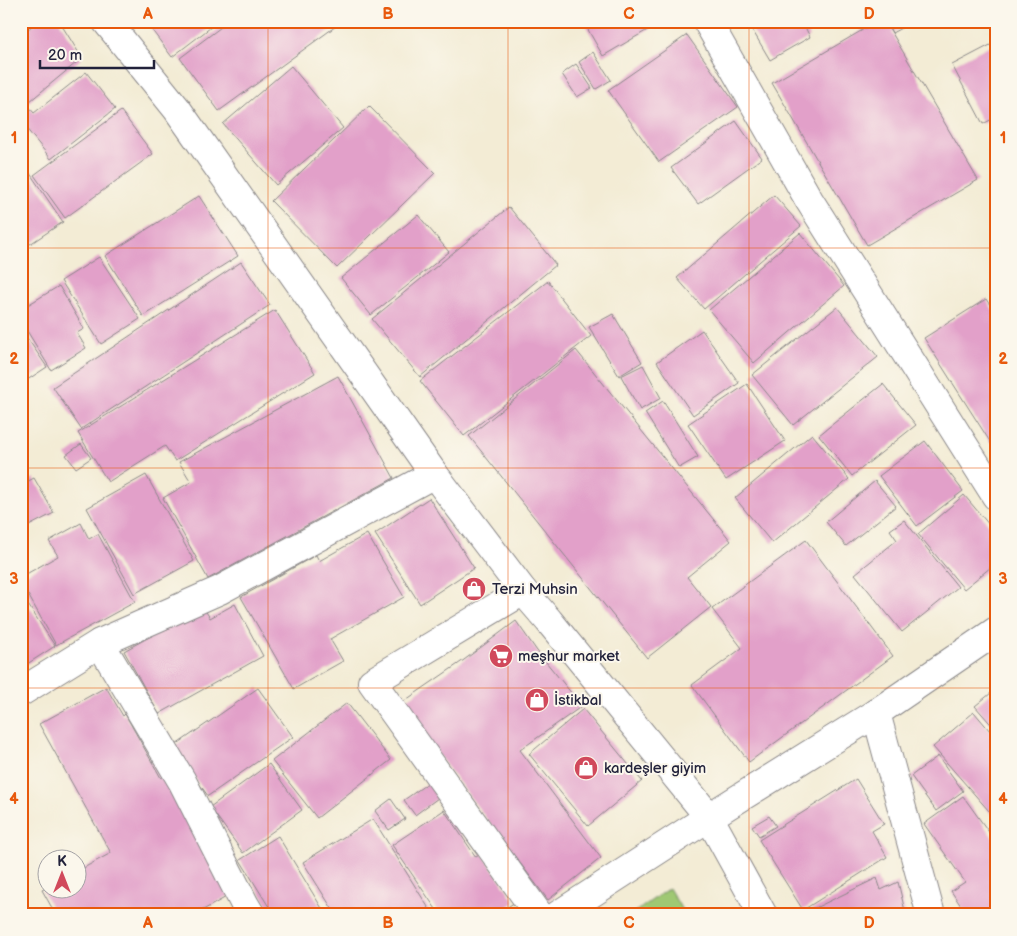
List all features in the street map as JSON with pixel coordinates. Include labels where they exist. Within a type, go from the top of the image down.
[{"type":"street","points":[[106,21],[177,109],[434,474],[523,591],[709,818],[763,915]]},
{"type":"street","points":[[707,21],[809,200],[996,496]]},
{"type":"street","points":[[21,692],[100,643],[220,590],[434,474]]},
{"type":"street","points":[[523,591],[372,682],[539,915]]},
{"type":"street","points":[[558,915],[876,713],[996,631]]},
{"type":"street","points":[[100,643],[182,781],[252,915]]},
{"type":"street","points":[[876,713],[931,915]]},
{"type":"green space","points":[[669,888],[685,915],[631,915]]},
{"type":"building","points":[[39,21],[59,21],[82,58],[24,106],[21,102],[21,34]]},
{"type":"building","points":[[145,21],[219,21],[172,57]]},
{"type":"building","points":[[229,21],[343,21],[219,111],[180,58]]},
{"type":"building","points":[[583,21],[663,21],[603,56]]},
{"type":"building","points":[[747,21],[806,21],[803,23],[810,37],[770,60]]},
{"type":"building","points":[[878,21],[885,21],[978,180],[867,245],[772,83]]},
{"type":"building","points":[[886,21],[914,21],[892,33]]},
{"type":"building","points":[[687,35],[738,107],[659,162],[608,90]]},
{"type":"building","points":[[996,42],[996,117],[983,124],[952,65]]},
{"type":"building","points":[[593,52],[611,80],[596,89],[579,62]]},
{"type":"building","points":[[576,64],[592,88],[577,97],[562,74]]},
{"type":"building","points":[[291,66],[343,128],[276,185],[223,124]]},
{"type":"building","points":[[86,72],[115,109],[51,159],[21,122],[21,112],[28,106],[34,113]]},
{"type":"building","points":[[369,106],[435,173],[337,268],[271,201]]},
{"type":"building","points":[[121,111],[153,154],[65,218],[34,175]]},
{"type":"building","points":[[736,121],[762,158],[698,204],[671,168]]},
{"type":"building","points":[[29,172],[63,222],[21,250],[21,177]]},
{"type":"building","points":[[774,195],[801,226],[704,309],[677,278]]},
{"type":"building","points":[[199,196],[238,256],[143,316],[105,256]]},
{"type":"building","points":[[509,207],[556,265],[420,377],[372,319]]},
{"type":"building","points":[[418,215],[449,252],[371,315],[341,278]]},
{"type":"building","points":[[800,233],[844,286],[754,363],[709,310]]},
{"type":"building","points":[[99,257],[140,319],[101,344],[61,281]]},
{"type":"building","points":[[241,262],[270,305],[81,429],[53,387]]},
{"type":"building","points":[[548,281],[591,336],[464,436],[420,381]]},
{"type":"building","points":[[59,286],[84,329],[77,333],[86,348],[51,370],[21,321],[21,309]]},
{"type":"building","points":[[986,299],[996,314],[996,451],[924,338]]},
{"type":"building","points":[[837,307],[878,357],[793,425],[752,375]]},
{"type":"building","points":[[275,310],[315,373],[175,461],[165,446],[108,482],[78,433]]},
{"type":"building","points":[[613,314],[642,362],[619,376],[589,327]]},
{"type":"building","points":[[21,329],[47,367],[21,384]]},
{"type":"building","points":[[702,330],[739,383],[693,415],[657,362]]},
{"type":"building","points":[[576,350],[731,541],[687,577],[711,607],[647,658],[469,436]]},
{"type":"building","points":[[643,365],[661,398],[640,410],[621,376]]},
{"type":"building","points":[[338,376],[394,478],[208,579],[163,498],[191,482],[179,462]]},
{"type":"building","points":[[747,384],[785,441],[726,480],[688,424]]},
{"type":"building","points":[[883,384],[916,425],[852,476],[819,435]]},
{"type":"building","points":[[663,401],[698,457],[679,468],[645,413]]},
{"type":"building","points":[[812,434],[849,479],[772,543],[735,498]]},
{"type":"building","points":[[925,441],[963,491],[917,526],[879,476]]},
{"type":"building","points":[[81,444],[91,458],[76,468],[66,455]]},
{"type":"building","points":[[146,475],[194,561],[134,594],[87,508]]},
{"type":"building","points":[[34,478],[54,513],[21,530],[21,485]]},
{"type":"building","points":[[875,481],[896,506],[846,546],[826,522]]},
{"type":"building","points":[[964,495],[996,533],[996,563],[964,589],[918,534]]},
{"type":"building","points":[[429,498],[474,568],[420,604],[375,534]]},
{"type":"building","points":[[904,520],[958,587],[902,632],[855,574],[897,540],[890,530]]},
{"type":"building","points":[[81,523],[89,539],[98,534],[135,602],[56,645],[21,582],[21,577],[58,556],[49,541]]},
{"type":"building","points":[[367,534],[404,597],[330,639],[343,661],[294,689],[241,597],[316,555],[319,561]]},
{"type":"building","points":[[806,540],[893,656],[749,762],[692,685],[742,648],[712,609]]},
{"type":"building","points":[[21,594],[55,646],[21,668]]},
{"type":"building","points":[[235,604],[263,656],[159,714],[124,651],[203,607],[210,618]]},
{"type":"building","points":[[516,621],[537,651],[582,706],[520,750],[601,858],[548,900],[400,704]]},
{"type":"building","points":[[106,687],[123,716],[125,714],[161,778],[164,776],[230,895],[194,915],[56,915],[46,898],[88,898],[88,866],[111,853],[39,724]]},
{"type":"building","points":[[258,688],[293,737],[208,796],[173,747]]},
{"type":"building","points":[[996,689],[996,730],[975,706]]},
{"type":"building","points":[[347,703],[391,760],[317,818],[272,761]]},
{"type":"building","name":"kardeşler giyim","points":[[583,709],[642,781],[588,826],[529,754]]},
{"type":"building","points":[[974,712],[996,738],[996,819],[933,747]]},
{"type":"building","points":[[938,756],[963,791],[936,811],[911,776]]},
{"type":"building","points":[[269,764],[302,810],[243,853],[210,807]]},
{"type":"building","points":[[856,779],[884,824],[872,831],[887,857],[803,910],[759,840]]},
{"type":"building","points":[[428,783],[438,798],[415,815],[404,800]]},
{"type":"building","points":[[963,796],[996,842],[996,915],[967,915],[951,891],[965,882],[924,824]]},
{"type":"building","points":[[391,799],[405,819],[389,830],[375,811]]},
{"type":"building","points":[[444,810],[476,857],[482,853],[515,902],[496,915],[440,915],[392,845]]},
{"type":"building","points":[[769,816],[776,826],[759,836],[752,826]]},
{"type":"building","points":[[373,819],[433,915],[336,915],[303,862]]},
{"type":"building","points":[[278,836],[326,915],[274,915],[240,860]]},
{"type":"building","points":[[877,878],[881,890],[898,882],[906,915],[809,915],[807,912]]},
{"type":"place","name":"Terzi Muhsin","points":[[474,589]]},
{"type":"place","name":"meşhur market","points":[[501,656]]},
{"type":"place","name":"İstikbal","points":[[537,700]]},
{"type":"place","name":"kardeşler giyim","points":[[586,768]]}]
